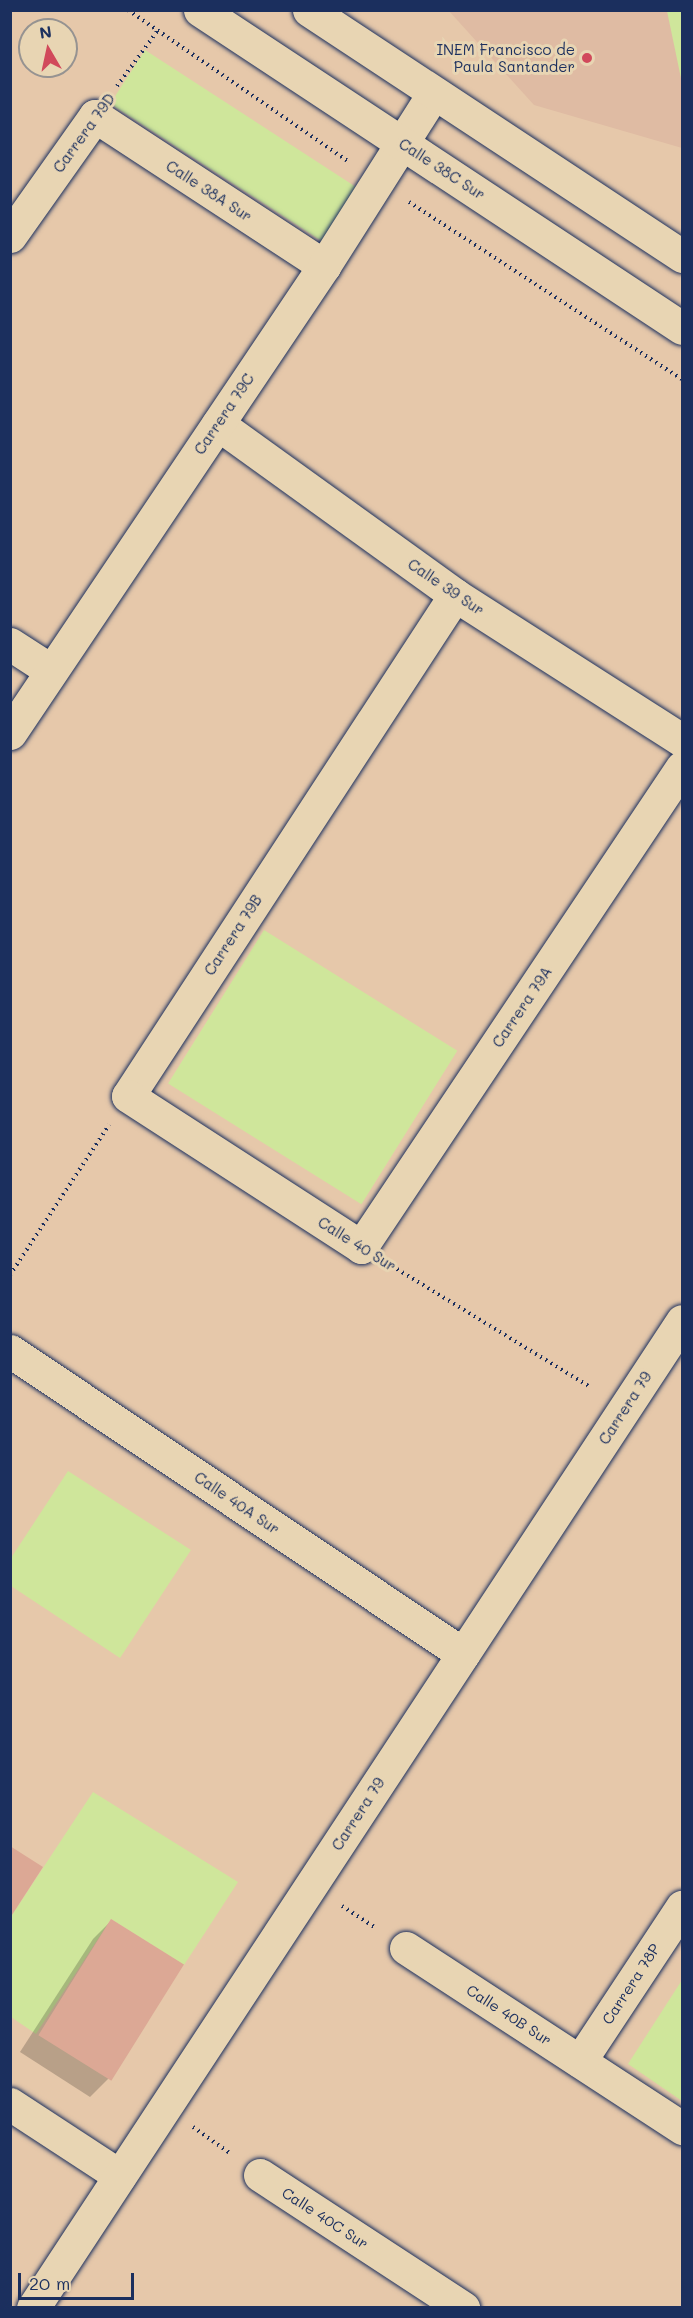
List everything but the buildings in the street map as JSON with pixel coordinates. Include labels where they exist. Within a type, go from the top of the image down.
[{"type":"street","name":"Calle 38C Sur","points":[[200,10],[682,328]]},
{"type":"street","points":[[309,10],[682,256]]},
{"type":"street","name":"Carrera 79C","points":[[10,733],[50,670],[324,266],[434,93]]},
{"type":"street","name":"Carrera 79D","points":[[10,236],[95,116]]},
{"type":"street","name":"Calle 38A Sur","points":[[95,116],[324,266]]},
{"type":"street","name":"Calle 39 Sur","points":[[218,424],[455,595],[682,740]]},
{"type":"street","name":"Carrera 79B","points":[[128,1096],[455,595]]},
{"type":"street","points":[[10,644],[50,670]]},
{"type":"street","name":"Carrera 79A","points":[[361,1247],[682,767]]},
{"type":"street","name":"Calle 40 Sur","points":[[128,1096],[361,1247]]},
{"type":"street","name":"Carrera 79","points":[[33,2307],[682,1321]]},
{"type":"street","name":"Calle 40A Sur","points":[[10,1351],[463,1654]]},
{"type":"street","name":"Carrera 78P","points":[[580,2061],[682,1907]]},
{"type":"street","name":"Calle 40B Sur","points":[[406,1948],[682,2128]]},
{"type":"street","points":[[10,2104],[120,2176]]},
{"type":"street","name":"Calle 40C Sur","points":[[260,2175],[425,2297],[463,2307]]},
{"type":"path","name":"Carrera 79D","points":[[95,116],[158,30]]},
{"type":"path","points":[[10,1275],[128,1096]]},
{"type":"path","name":"Calle 40 Sur","points":[[361,1247],[590,1388]]},
{"type":"path","points":[[336,1902],[406,1948]]},
{"type":"path","points":[[190,2125],[260,2175]]},
{"type":"shaded area","name":"INEM Francisco de Paula Santander","points":[[449,11],[682,11],[682,148],[534,105]]},
{"type":"green space","points":[[667,11],[682,11],[682,83]]},
{"type":"green space","points":[[145,50],[366,193],[331,247],[110,104]]},
{"type":"green space","points":[[264,930],[457,1051],[361,1204],[168,1083]]},
{"type":"green space","points":[[68,1471],[191,1550],[120,1658],[11,1586],[11,1558]]},
{"type":"green space","points":[[93,1792],[238,1882],[184,1965],[111,1919],[36,2034],[11,2017],[10,1918]]},
{"type":"green space","points":[[682,1980],[682,2101],[628,2064]]},
{"type":"place","name":"INEM Francisco de Paula Santander","points":[[587,58]]}]
